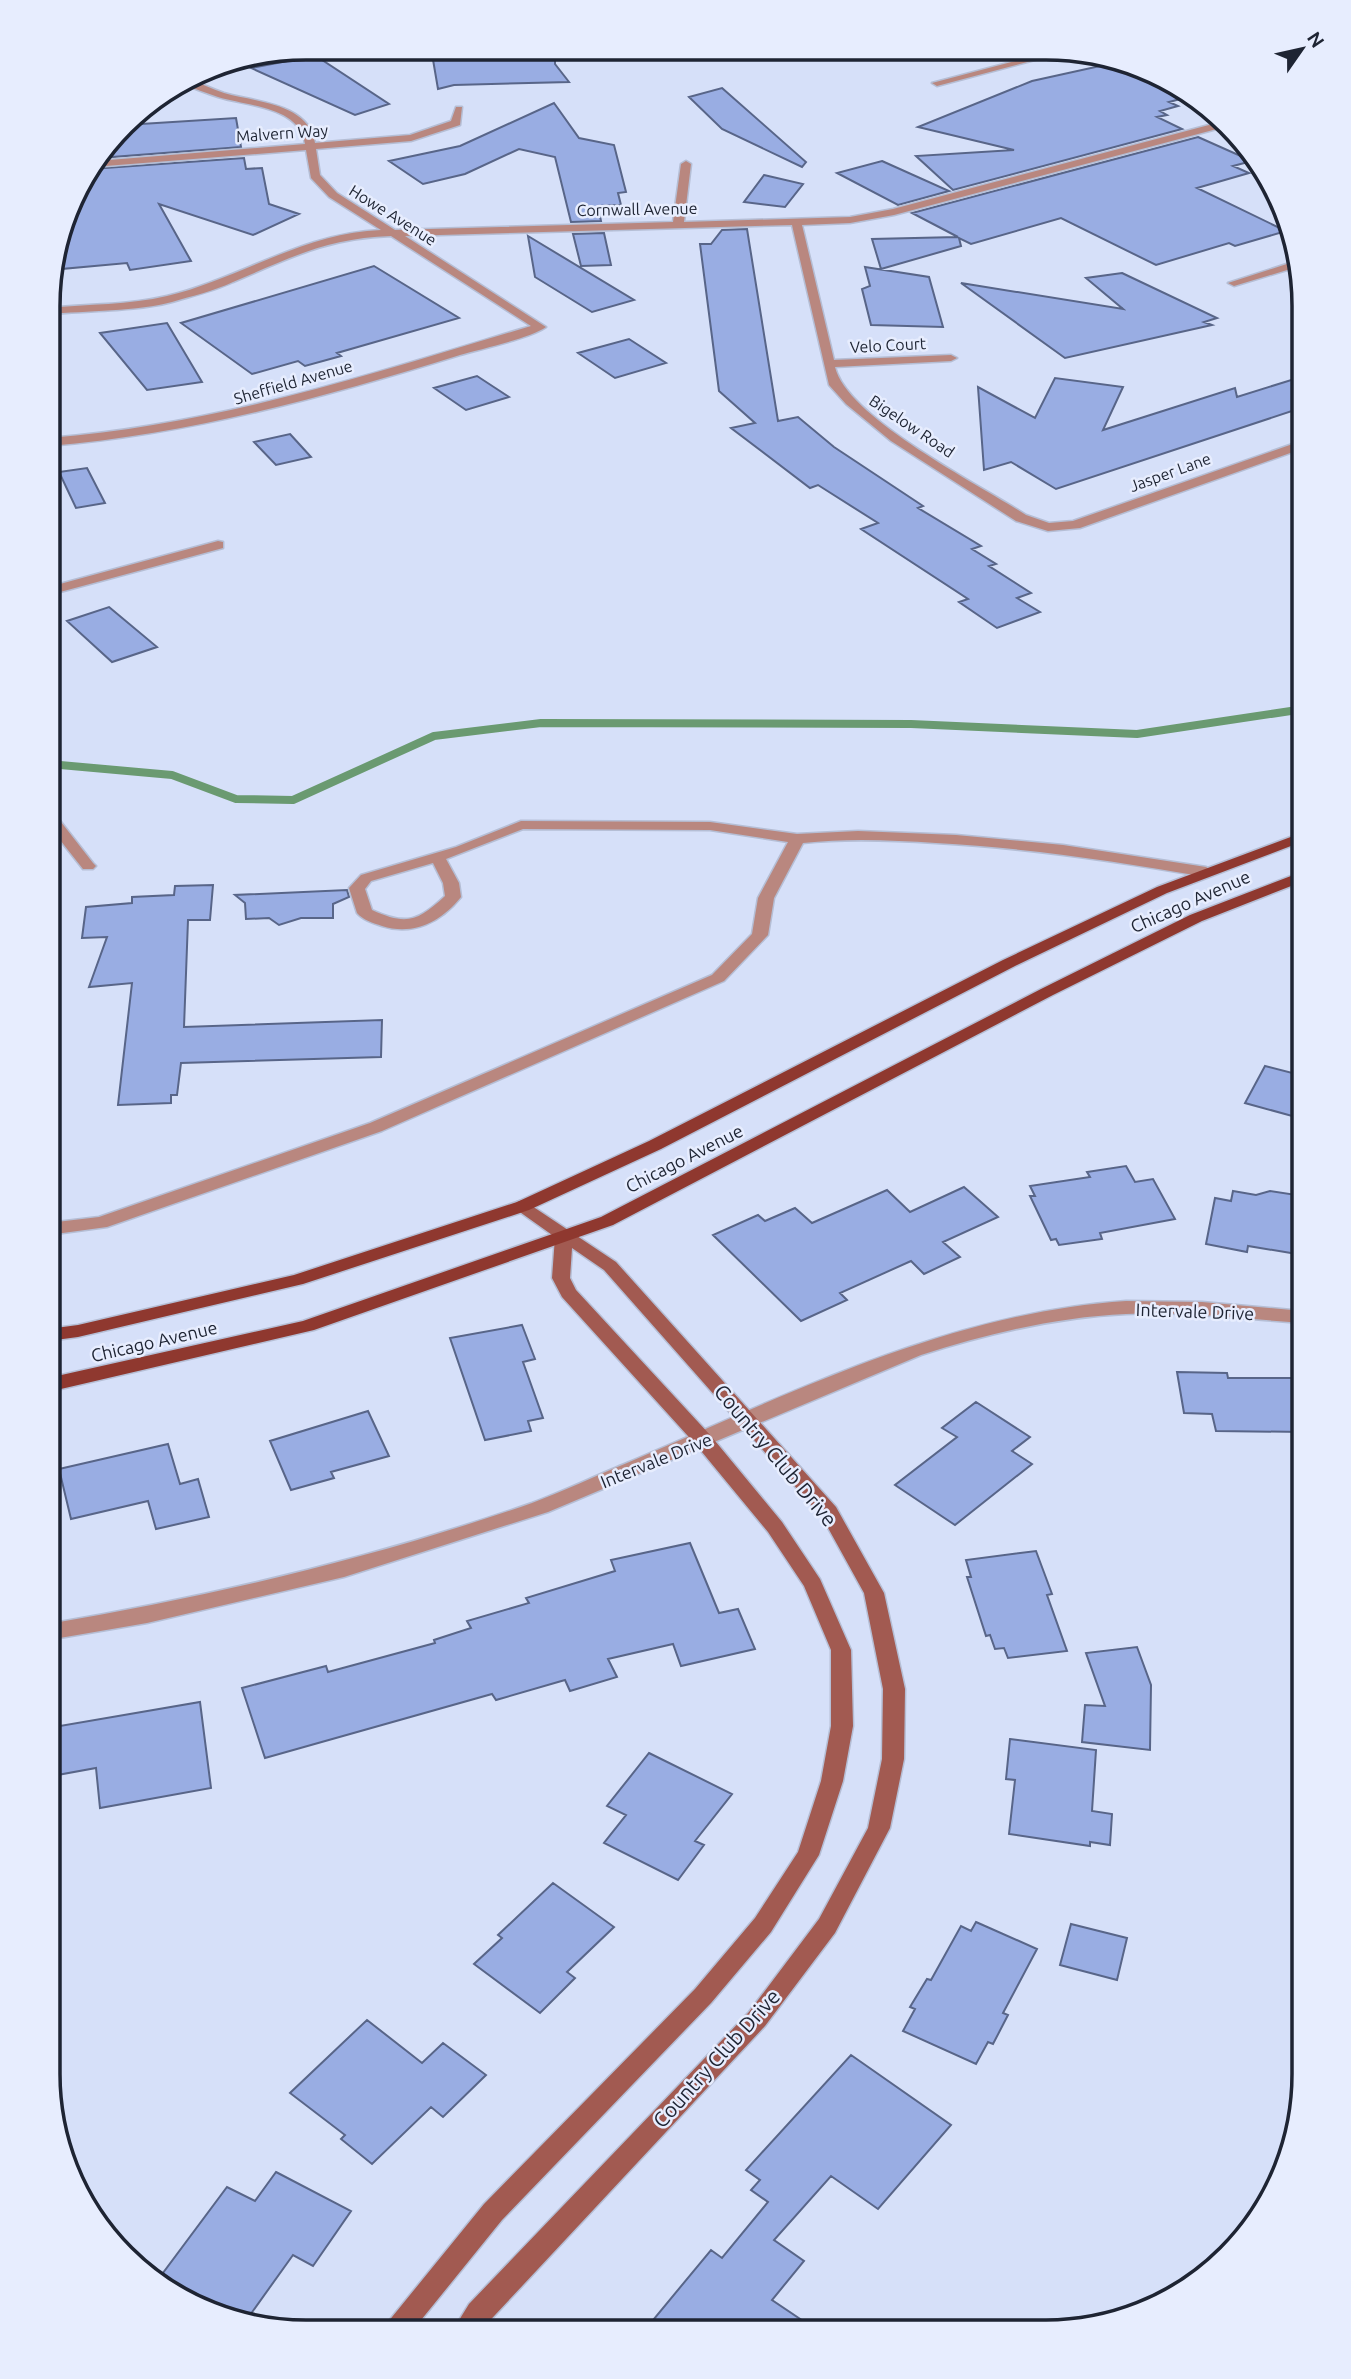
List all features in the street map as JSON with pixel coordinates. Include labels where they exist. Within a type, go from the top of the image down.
[{"type":"main road","name":"Chicago Avenue","points":[[60,1333],[297,1280],[523,1206],[655,1145],[1009,963],[1206,872],[1292,841]]},
{"type":"main road","name":"Chicago Avenue","points":[[60,1382],[307,1326],[607,1221],[1109,961],[1196,918],[1292,880]]},
{"type":"street","points":[[937,83],[1028,60]]},
{"type":"street","name":"Howe Avenue","points":[[197,85],[222,95],[271,106],[299,121],[309,134],[315,176],[333,195],[540,327]]},
{"type":"street","name":"Malvern Way","points":[[105,163],[411,138],[456,123],[459,109]]},
{"type":"street","name":"Cornwall Avenue","points":[[60,310],[166,300],[227,281],[275,258],[320,242],[391,232],[850,220],[894,212],[1213,126]]},
{"type":"street","points":[[678,223],[686,164]]},
{"type":"street","name":"Bigelow Road","points":[[797,223],[833,382],[846,399],[873,422],[1021,518],[1048,527]]},
{"type":"street","points":[[1234,283],[1288,267]]},
{"type":"street","name":"Sheffield Avenue","points":[[60,442],[94,440],[229,417],[540,327]]},
{"type":"street","name":"Velo Court","points":[[828,364],[951,358]]},
{"type":"street","name":"Jasper Lane","points":[[1048,527],[1075,525],[1292,448]]},
{"type":"street","points":[[60,588],[218,545]]},
{"type":"street","points":[[436,857],[451,883],[453,897],[428,921],[408,926],[388,924],[366,913],[357,888],[366,878],[436,857],[520,825],[709,826],[797,839],[832,834],[998,841],[1093,852],[1206,872]]},
{"type":"street","points":[[60,830],[88,866]]},
{"type":"street","points":[[60,1227],[101,1223],[376,1127],[718,978],[760,935],[766,898],[797,839]]},
{"type":"street","name":"Country Club Drive","points":[[473,2320],[757,2019],[827,1926],[879,1828],[892,1759],[894,1689],[874,1593],[829,1512],[750,1420],[610,1266],[564,1237],[523,1206]]},
{"type":"street","points":[[405,2320],[493,2212],[703,1996],[763,1925],[808,1855],[832,1781],[842,1726],[841,1650],[813,1584],[775,1527],[704,1441],[568,1293],[561,1278],[564,1237]]},
{"type":"street","name":"Intervale Drive","points":[[60,1631],[147,1615],[344,1570],[541,1507],[704,1441],[914,1350],[971,1332],[1038,1317],[1103,1308],[1170,1308],[1291,1316]]},
{"type":"building","points":[[292,60],[322,60],[389,104],[355,115],[251,68]]},
{"type":"building","points":[[433,60],[555,60],[555,64],[569,82],[454,85],[438,89]]},
{"type":"building","points":[[1100,66],[1109,68],[1139,78],[1179,99],[1169,102],[1178,106],[1160,111],[1167,115],[1157,117],[1182,129],[953,190],[916,156],[1014,150],[918,127],[1032,81]]},
{"type":"building","points":[[722,88],[806,162],[802,167],[722,129],[689,97]]},
{"type":"building","points":[[554,103],[579,138],[614,145],[626,192],[618,193],[621,205],[598,206],[601,221],[571,222],[555,157],[519,149],[465,174],[423,184],[389,161],[460,146]]},
{"type":"building","points":[[236,118],[241,147],[109,157],[140,124]]},
{"type":"building","points":[[1198,137],[1241,156],[1246,163],[1233,166],[1249,173],[1197,188],[1278,227],[1280,233],[1235,246],[1229,243],[1156,265],[1061,218],[971,244],[959,238],[961,246],[881,269],[872,239],[958,237],[912,213]]},
{"type":"building","points":[[244,158],[246,169],[262,168],[269,204],[299,214],[253,235],[159,204],[191,261],[130,270],[127,263],[63,269],[78,212],[102,168]]},
{"type":"building","points":[[882,161],[949,191],[898,205],[837,173]]},
{"type":"building","points":[[764,175],[803,184],[785,207],[744,202]]},
{"type":"building","points":[[747,229],[778,421],[798,417],[834,447],[923,506],[918,508],[981,546],[972,549],[996,564],[989,566],[1031,593],[1017,598],[1040,612],[997,628],[959,602],[968,599],[861,529],[878,523],[818,485],[810,488],[731,428],[755,423],[719,391],[700,244],[711,244],[722,230]]},
{"type":"building","points":[[604,233],[611,265],[581,266],[573,234]]},
{"type":"building","points":[[528,236],[634,300],[592,312],[535,277]]},
{"type":"building","points":[[374,266],[459,318],[337,353],[341,356],[305,366],[298,361],[252,374],[181,323]]},
{"type":"building","points":[[865,267],[929,277],[943,327],[871,325],[862,289],[870,286]]},
{"type":"building","points":[[1122,273],[1217,318],[1204,322],[1212,325],[1065,358],[961,283],[1123,309],[1086,278]]},
{"type":"building","points":[[167,323],[202,382],[147,390],[100,333]]},
{"type":"building","points":[[629,339],[666,363],[615,378],[578,353]]},
{"type":"building","points":[[477,376],[509,397],[466,410],[434,388]]},
{"type":"building","points":[[1055,378],[1123,387],[1103,430],[1235,388],[1237,397],[1292,380],[1292,411],[1056,489],[1011,462],[984,470],[978,387],[1035,418]]},
{"type":"building","points":[[290,434],[311,457],[276,465],[254,442]]},
{"type":"building","points":[[87,468],[105,503],[76,508],[60,472]]},
{"type":"building","points":[[109,607],[157,647],[112,662],[67,621]]},
{"type":"building","points":[[213,885],[210,920],[188,920],[184,1027],[382,1020],[381,1057],[181,1063],[177,1095],[171,1095],[171,1103],[118,1105],[132,983],[89,987],[107,937],[82,938],[86,907],[132,903],[132,897],[174,895],[175,886]]},
{"type":"building","points":[[347,890],[349,897],[333,904],[333,918],[301,918],[279,925],[269,918],[246,919],[245,903],[235,895]]},
{"type":"building","points":[[1265,1066],[1292,1073],[1292,1116],[1245,1103]]},
{"type":"building","points":[[1126,1166],[1135,1182],[1153,1179],[1175,1219],[1100,1233],[1102,1239],[1059,1245],[1056,1239],[1051,1240],[1030,1196],[1035,1196],[1030,1186],[1090,1177],[1087,1172]]},
{"type":"building","points":[[964,1187],[998,1217],[943,1242],[960,1257],[924,1274],[911,1261],[840,1293],[847,1300],[801,1321],[713,1235],[758,1215],[765,1221],[795,1208],[812,1223],[887,1190],[910,1212]]},
{"type":"building","points":[[1233,1191],[1256,1195],[1270,1191],[1292,1194],[1291,1253],[1248,1246],[1247,1252],[1206,1244],[1215,1198],[1231,1201]]},
{"type":"building","points":[[522,1325],[535,1359],[523,1362],[543,1418],[528,1421],[531,1431],[485,1440],[450,1338]]},
{"type":"building","points":[[1177,1372],[1227,1373],[1228,1378],[1291,1378],[1291,1432],[1216,1431],[1212,1414],[1184,1413]]},
{"type":"building","points":[[976,1402],[1030,1437],[1012,1451],[1032,1464],[955,1525],[895,1485],[957,1437],[942,1428]]},
{"type":"building","points":[[368,1411],[389,1456],[331,1472],[334,1478],[291,1490],[270,1441]]},
{"type":"building","points":[[168,1444],[180,1484],[198,1479],[209,1517],[156,1529],[148,1501],[71,1519],[60,1469]]},
{"type":"building","points":[[690,1543],[719,1613],[738,1609],[755,1649],[681,1666],[673,1644],[608,1659],[617,1677],[570,1691],[565,1680],[496,1700],[492,1694],[265,1758],[242,1688],[326,1666],[328,1672],[435,1643],[434,1640],[471,1628],[467,1621],[529,1603],[526,1598],[615,1571],[611,1560]]},
{"type":"building","points":[[1036,1551],[1052,1594],[1047,1595],[1067,1651],[1008,1658],[1004,1648],[995,1649],[990,1635],[986,1636],[967,1577],[971,1577],[966,1560]]},
{"type":"building","points":[[1137,1647],[1151,1685],[1150,1750],[1082,1742],[1085,1705],[1105,1706],[1086,1653]]},
{"type":"building","points":[[200,1702],[211,1788],[100,1808],[96,1768],[60,1775],[60,1726]]},
{"type":"building","points":[[1010,1739],[1096,1750],[1092,1811],[1112,1814],[1110,1845],[1090,1842],[1090,1846],[1009,1834],[1015,1780],[1006,1779]]},
{"type":"building","points":[[649,1753],[732,1794],[695,1841],[704,1845],[678,1880],[604,1843],[626,1815],[607,1806]]},
{"type":"building","points":[[553,1883],[614,1927],[567,1972],[575,1978],[540,2013],[474,1964],[502,1938],[498,1935]]},
{"type":"building","points":[[976,1922],[1037,1949],[1003,2013],[1008,2015],[993,2044],[988,2042],[976,2064],[903,2031],[915,2009],[910,2007],[927,1979],[931,1980],[961,1926],[971,1931]]},
{"type":"building","points":[[1071,1924],[1127,1938],[1117,1980],[1060,1965]]},
{"type":"building","points":[[367,2020],[422,2063],[443,2043],[486,2075],[443,2117],[431,2107],[372,2164],[341,2139],[345,2135],[290,2093]]},
{"type":"building","points":[[851,2055],[951,2125],[878,2209],[831,2176],[774,2240],[804,2261],[772,2300],[802,2320],[653,2320],[711,2250],[722,2258],[768,2202],[751,2190],[760,2180],[746,2170]]},
{"type":"building","points":[[276,2172],[351,2211],[313,2266],[293,2255],[251,2313],[212,2301],[163,2274],[227,2187],[255,2201]]},
{"type":"waterway","points":[[60,765],[172,775],[236,799],[293,800],[434,736],[541,723],[911,724],[1137,734],[1292,711]]}]
